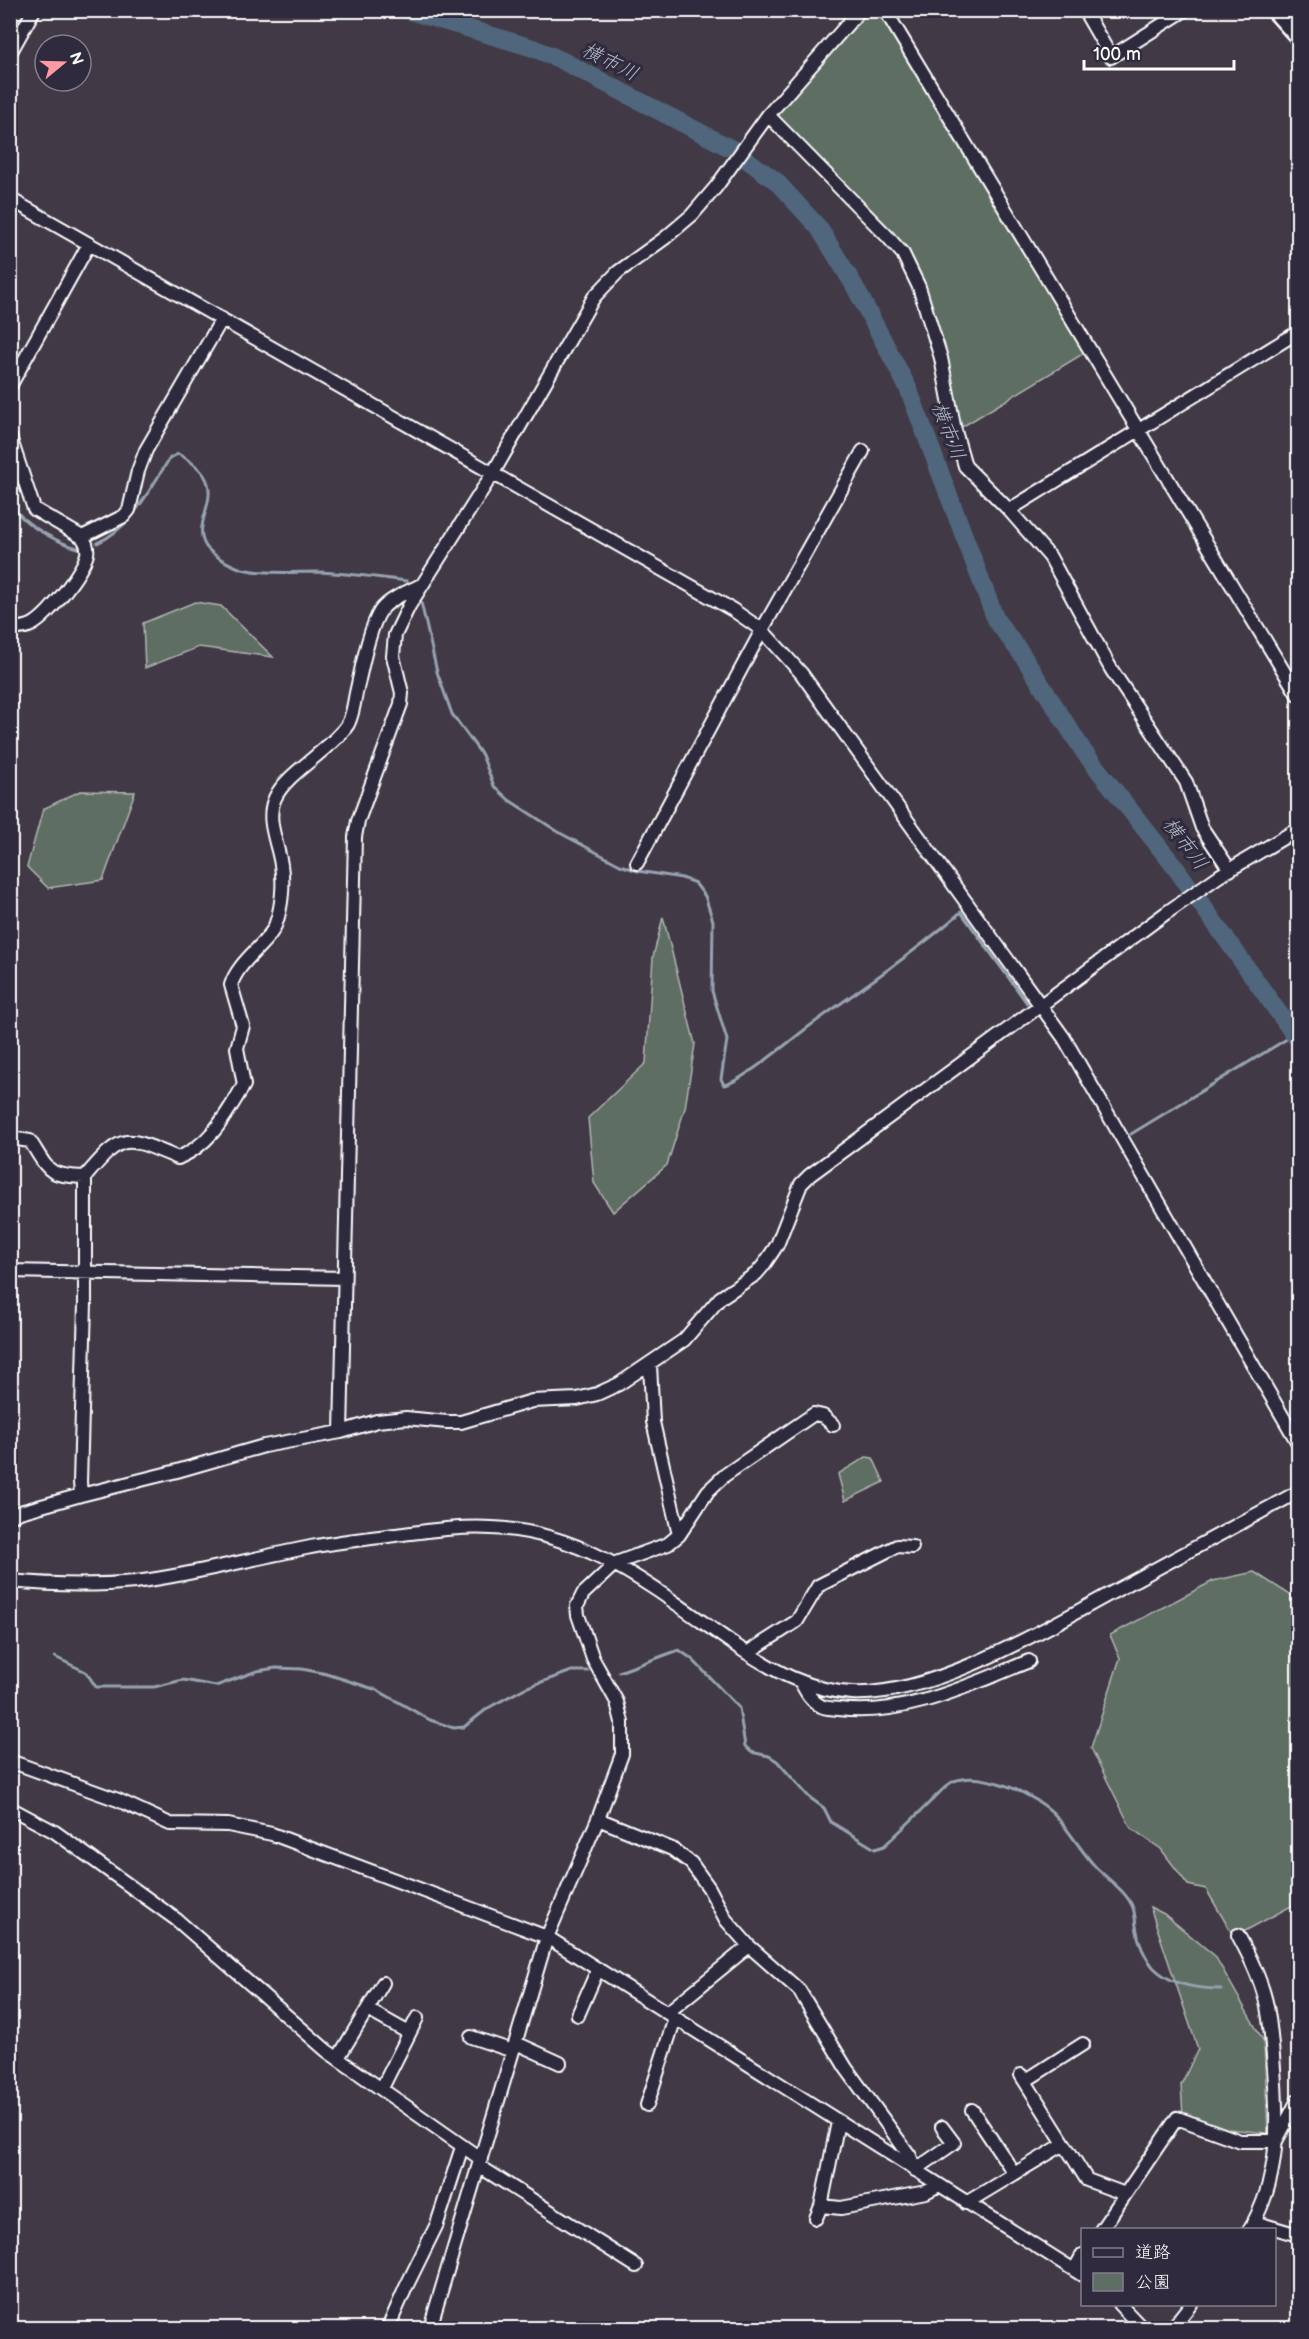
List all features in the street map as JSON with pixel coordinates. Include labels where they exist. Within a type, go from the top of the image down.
[{"type":"main road","points":[[1277,11],[1299,38]]},
{"type":"street","points":[[10,53],[34,10]]},
{"type":"street","points":[[341,1432],[355,837],[358,821],[401,704],[402,693],[393,656],[394,635],[493,473],[594,297],[618,272],[692,215],[716,188],[766,119],[860,10]]},
{"type":"street","points":[[885,10],[1299,695]]},
{"type":"street","points":[[1084,10],[1110,57],[1185,10]]},
{"type":"street","points":[[766,119],[903,254],[912,269],[941,358],[955,431],[965,466],[1009,510],[1050,557],[1111,669],[1186,782],[1202,828],[1224,873]]},
{"type":"street","points":[[10,199],[733,610],[762,630],[801,673],[1064,1038],[1299,1443]]},
{"type":"street","points":[[10,386],[89,244]]},
{"type":"street","points":[[82,537],[112,524],[129,510],[138,471],[146,450],[222,319]]},
{"type":"street","points":[[1009,510],[1299,332]]},
{"type":"street","points":[[10,437],[34,510],[82,537],[86,543],[87,553],[54,606],[40,620],[29,627],[10,629]]},
{"type":"street","points":[[637,863],[762,630],[862,451]]},
{"type":"street","points":[[81,1495],[85,1177],[108,1150],[126,1141],[138,1141],[178,1158],[195,1151],[215,1131],[244,1085],[237,1048],[243,1026],[231,985],[249,955],[274,929],[277,920],[282,893],[281,866],[270,820],[275,798],[287,783],[336,739],[347,724],[374,626],[381,610],[390,602],[424,583]]},
{"type":"street","points":[[10,1517],[20,1512],[264,1446],[341,1432],[394,1418],[460,1422],[532,1401],[577,1399],[597,1394],[619,1384],[684,1340],[720,1298],[756,1274],[777,1245],[801,1184],[810,1175],[1166,913],[1224,873],[1299,829]]},
{"type":"street","points":[[10,1138],[30,1141],[49,1170],[60,1176],[85,1177]]},
{"type":"street","points":[[10,1270],[344,1278]]},
{"type":"street","points":[[650,1365],[653,1422],[679,1535]]},
{"type":"street","points":[[430,2328],[547,1936],[598,1819],[622,1754],[622,1722],[617,1702],[593,1659],[578,1615],[578,1606],[583,1594],[616,1563],[668,1544],[679,1535],[708,1491],[724,1475],[745,1460],[814,1414],[823,1416],[833,1425]]},
{"type":"street","points":[[10,1581],[78,1585],[135,1582],[345,1541],[467,1528],[490,1527],[532,1532],[569,1542],[616,1563],[747,1653],[801,1682],[841,1692],[868,1693],[892,1691],[951,1671],[1042,1630],[1299,1492]]},
{"type":"street","points":[[747,1653],[797,1622],[818,1586],[897,1546],[912,1547]]},
{"type":"street","points":[[801,1682],[809,1697],[823,1707],[851,1711],[903,1706],[954,1691],[1029,1661]]},
{"type":"street","points":[[10,1761],[118,1800],[170,1824],[228,1825],[272,1833],[547,1936],[1078,2273]]},
{"type":"street","points":[[10,1808],[55,1832],[177,1920],[327,2051],[382,2088],[480,2162],[636,2266]]},
{"type":"street","points":[[598,1819],[672,1849],[691,1863],[709,1888],[726,1920],[749,1946],[799,1990],[846,2068],[910,2156],[915,2170]]},
{"type":"street","points":[[1238,1935],[1253,1963],[1266,1999],[1274,2072],[1276,2141],[1272,2171],[1266,2193],[1251,2226]]},
{"type":"street","points":[[647,2105],[671,2016],[749,1946]]},
{"type":"street","points":[[578,2015],[598,1969]]},
{"type":"street","points":[[338,2058],[383,1983]]},
{"type":"street","points":[[368,2010],[409,2033]]},
{"type":"street","points":[[382,2088],[417,2019]]},
{"type":"street","points":[[471,2037],[514,2047],[560,2062]]},
{"type":"street","points":[[1083,2044],[1023,2078],[1087,2180],[1125,2194]]},
{"type":"street","points":[[1276,2141],[1299,2100]]},
{"type":"street","points":[[972,2110],[1014,2173]]},
{"type":"street","points":[[1102,2228],[1177,2118],[1240,2141],[1276,2141]]},
{"type":"street","points":[[816,2218],[822,2205],[838,2122]]},
{"type":"street","points":[[915,2170],[954,2143],[942,2127]]},
{"type":"street","points":[[966,2203],[1064,2144]]},
{"type":"street","points":[[388,2328],[437,2224],[462,2147]]},
{"type":"street","points":[[822,2205],[842,2208],[926,2192],[939,2185]]},
{"type":"street","points":[[1276,2231],[1299,2235]]},
{"type":"street","points":[[1121,2306],[1142,2328]]},
{"type":"street","points":[[1172,2328],[1189,2306]]},
{"type":"green space","points":[[860,11],[885,11],[1091,349],[955,431],[912,269],[768,115]]},
{"type":"green space","points":[[195,602],[221,606],[273,657],[199,647],[145,668],[143,623]]},
{"type":"green space","points":[[80,791],[135,792],[103,880],[48,888],[27,867],[43,809]]},
{"type":"green space","points":[[663,917],[695,1044],[685,1108],[667,1165],[613,1212],[594,1183],[588,1118],[646,1063],[653,957]]},
{"type":"green space","points":[[866,1457],[873,1458],[884,1482],[845,1501],[838,1474]]},
{"type":"green space","points":[[1254,1572],[1298,1600],[1298,1899],[1295,1904],[1234,1937],[1206,1889],[1188,1885],[1161,1849],[1131,1828],[1091,1748],[1120,1658],[1110,1635],[1213,1581]]},
{"type":"green space","points":[[1150,1907],[1164,1914],[1215,1956],[1264,2042],[1268,2133],[1228,2129],[1183,2116],[1181,2085],[1198,2049]]},
{"type":"waterway","name":"横市川","points":[[406,10],[533,48],[559,59],[732,149],[776,181],[819,228],[854,285],[908,388],[996,620],[1023,656],[1084,752],[1175,867],[1298,1040]]},
{"type":"waterway","points":[[97,543],[120,528],[139,506],[170,458],[178,454],[196,466],[206,479],[209,491],[202,537],[207,548],[226,562],[254,571],[316,572],[407,581]]},
{"type":"waterway","points":[[10,491],[18,513],[30,524],[63,543],[78,548]]},
{"type":"waterway","points":[[421,602],[437,672],[452,714],[482,755],[494,786],[509,800],[560,833],[620,865],[638,871],[682,878],[695,883],[705,896],[713,921],[712,991],[727,1040],[721,1079],[724,1085],[741,1077],[766,1060],[904,958],[961,912],[1027,1003]]},
{"type":"waterway","points":[[1131,1134],[1295,1034]]},
{"type":"waterway","points":[[619,1672],[679,1650],[692,1659],[739,1708],[745,1746],[751,1752],[769,1756],[777,1761],[809,1797],[824,1808],[831,1822],[875,1849],[884,1846],[954,1781],[966,1778],[979,1779],[1023,1793],[1057,1817],[1093,1864],[1125,1895],[1134,1910],[1142,1948],[1153,1967],[1168,1978],[1185,1985],[1221,1989]]},
{"type":"waterway","points":[[55,1657],[86,1672],[96,1687],[154,1687],[183,1680],[216,1686],[257,1671],[276,1668],[302,1669],[327,1674],[377,1690],[430,1720],[454,1728],[464,1727],[488,1708],[525,1688],[572,1671],[588,1671]]}]
